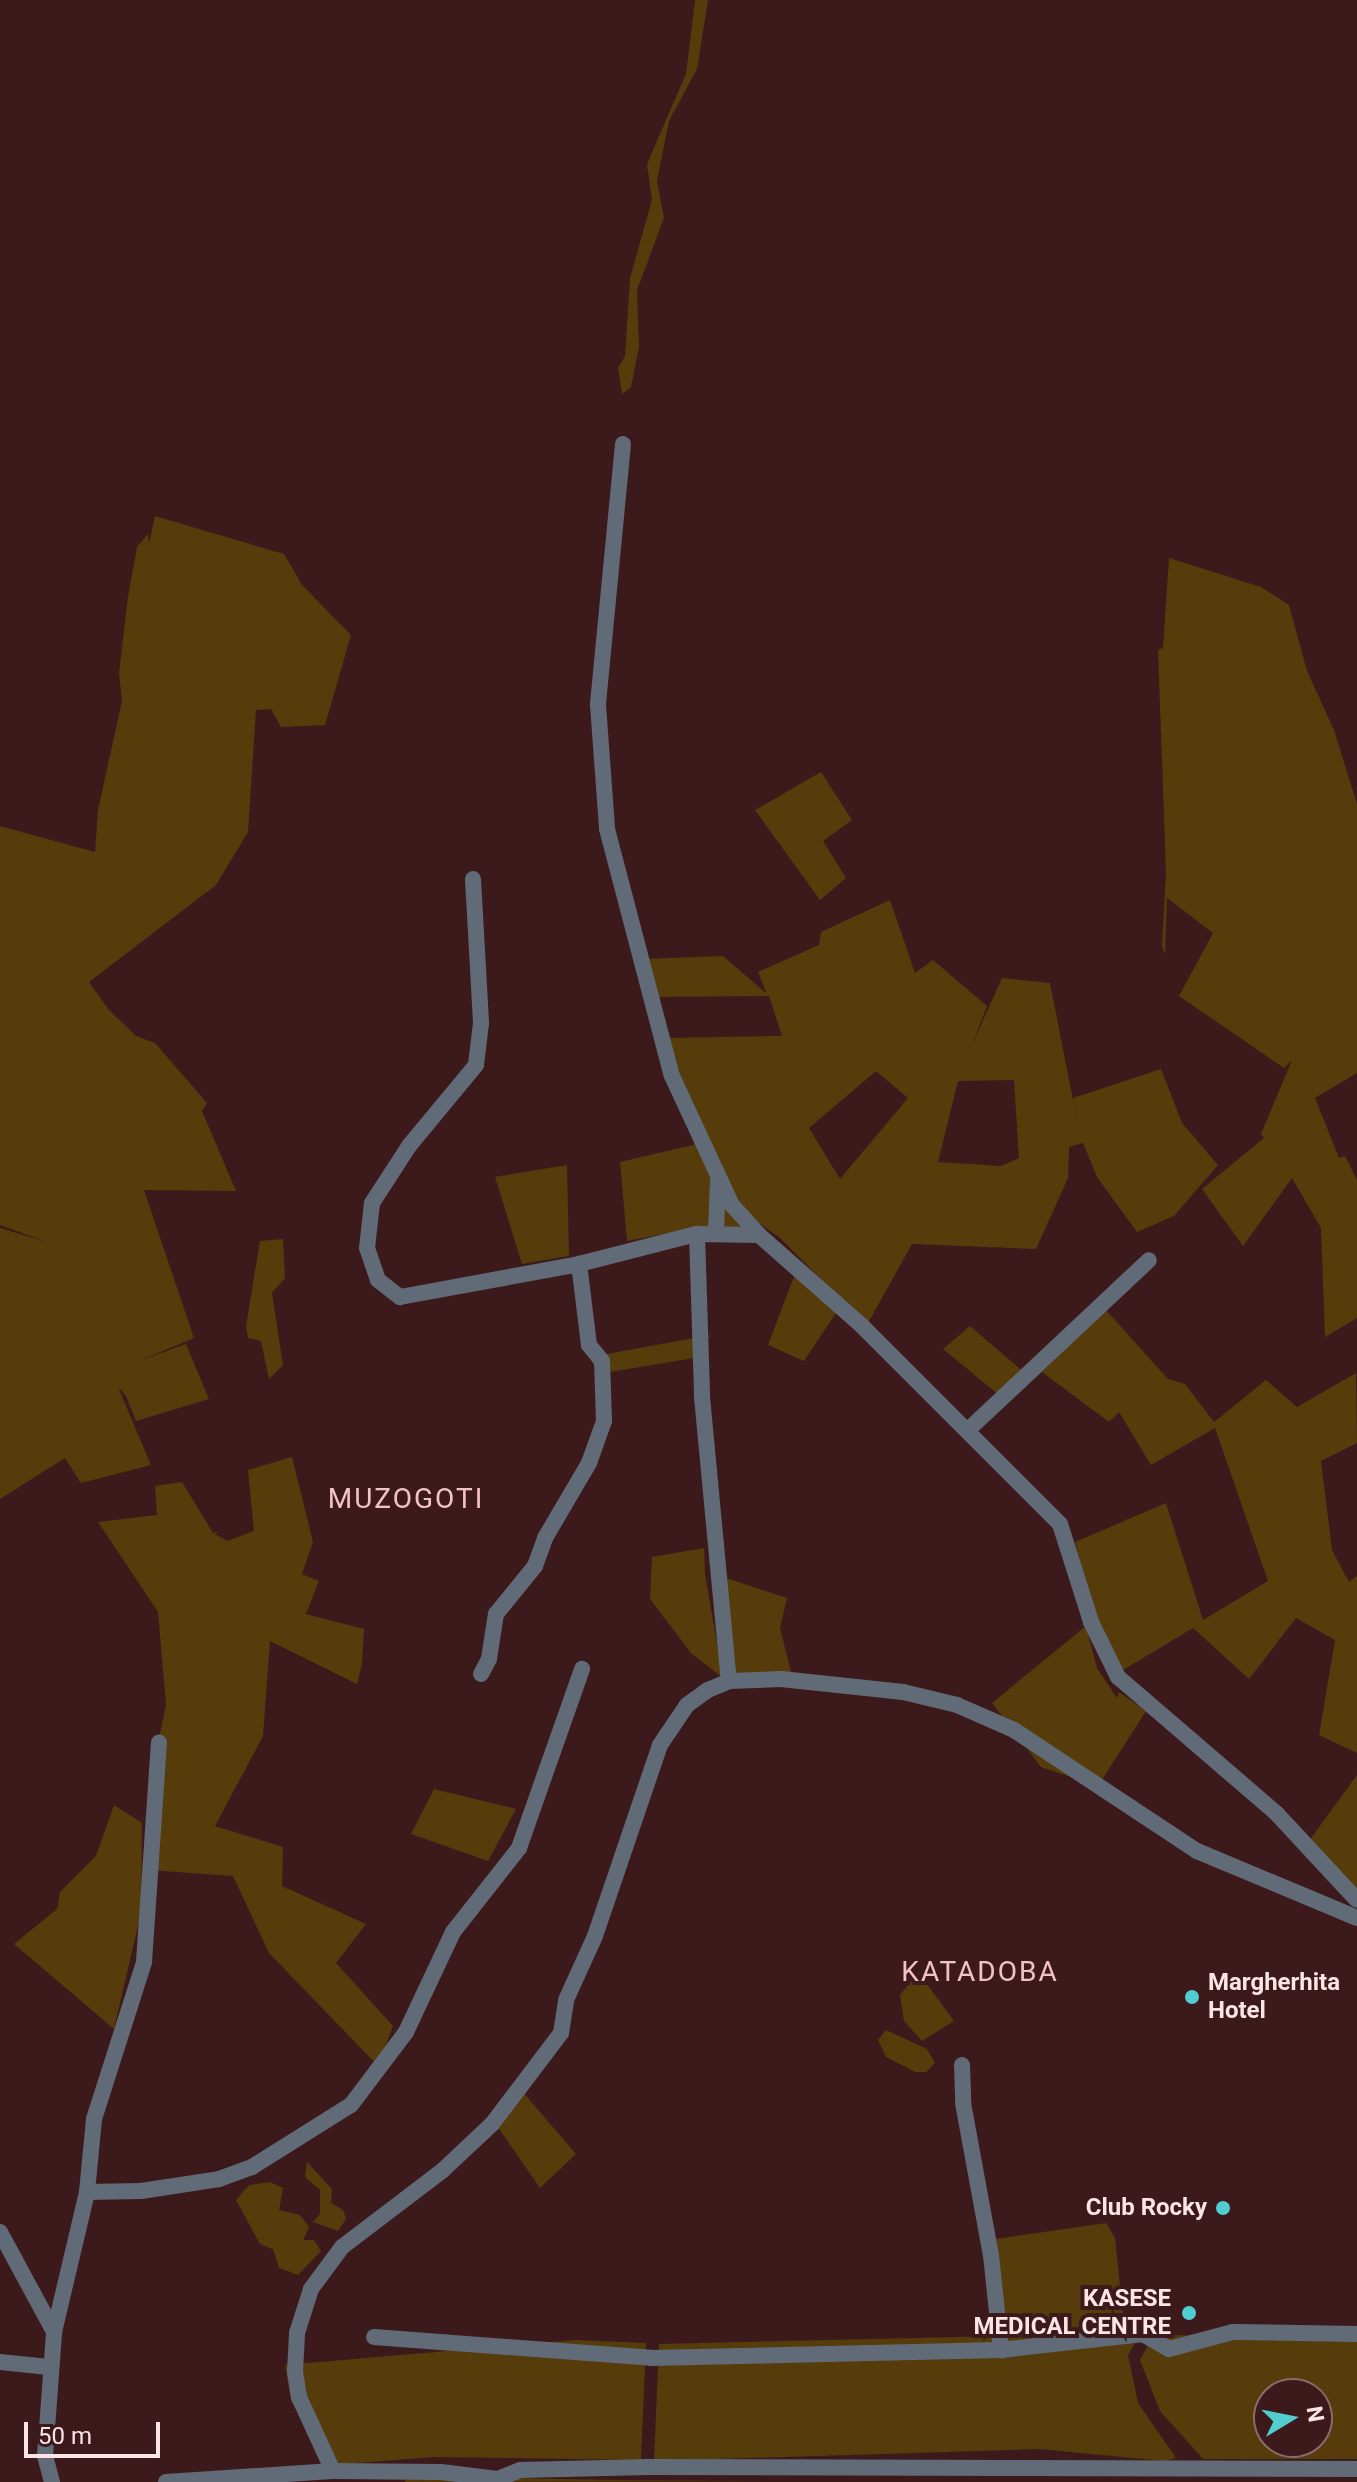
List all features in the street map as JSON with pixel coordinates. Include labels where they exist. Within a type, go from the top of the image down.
[{"type":"street","points":[[623,444],[598,705],[607,829],[663,1048],[718,1179],[737,1213],[968,1430],[1062,1528],[1091,1622],[1118,1677],[1277,1814],[1357,1900]]},
{"type":"street","points":[[473,879],[481,1023],[476,1065],[378,1189],[367,1225],[371,1266],[378,1280],[400,1297],[579,1264],[697,1234],[759,1235]]},
{"type":"street","points":[[716,1232],[718,1179]]},
{"type":"street","points":[[697,1234],[702,1397],[715,1583],[729,1681]]},
{"type":"street","points":[[968,1430],[1149,1260]]},
{"type":"street","points":[[481,1674],[489,1659],[496,1614],[535,1566],[545,1538],[589,1463],[604,1421],[602,1361],[589,1345],[579,1264]]},
{"type":"street","points":[[87,2192],[141,2191],[227,2176],[314,2132],[351,2105],[406,2032],[453,1932],[519,1848],[582,1669]]},
{"type":"street","points":[[340,2475],[299,2397],[295,2372],[297,2333],[311,2289],[342,2247],[443,2170],[492,2124],[561,2033],[566,2000],[595,1936],[660,1745],[687,1705],[729,1681],[781,1679],[903,1692],[967,1708],[1014,1730],[1197,1851],[1357,1918]]},
{"type":"street","points":[[52,2482],[45,2456],[49,2367],[54,2332],[87,2192],[94,2119],[144,1962],[159,1743]]},
{"type":"street","points":[[962,2065],[963,2103],[991,2255],[1001,2350]]},
{"type":"street","points":[[0,2232],[54,2332]]},
{"type":"street","points":[[374,2337],[651,2358],[1001,2350],[1143,2334],[1169,2349],[1233,2332],[1357,2334]]},
{"type":"street","points":[[0,2362],[49,2367]]},
{"type":"street","points":[[166,2482],[340,2475],[498,2479],[520,2470],[648,2467],[1357,2469]]},
{"type":"shaded area","points":[[695,0],[708,0],[697,69],[669,121],[657,181],[664,218],[637,290],[639,347],[631,387],[622,394],[618,368],[625,356],[630,278],[652,200],[647,164],[686,74]]},
{"type":"shaded area","points":[[155,516],[284,554],[302,585],[351,635],[325,725],[281,727],[271,709],[256,710],[248,832],[216,885],[89,982],[109,1010],[136,1036],[155,1043],[207,1103],[202,1111],[236,1191],[144,1190],[194,1338],[139,1361],[186,1344],[209,1399],[136,1421],[126,1396],[118,1387],[151,1465],[81,1483],[65,1458],[0,1499],[0,1228],[47,1242],[0,1225],[0,826],[95,852],[98,810],[122,701],[119,673],[128,597],[137,547],[148,534],[149,544]]},
{"type":"shaded area","points":[[1169,558],[1261,587],[1289,605],[1307,671],[1334,730],[1357,804],[1357,1073],[1315,1098],[1339,1158],[1345,1156],[1357,1180],[1357,1318],[1325,1337],[1321,1228],[1292,1178],[1243,1246],[1202,1189],[1264,1138],[1261,1134],[1292,1060],[1284,1068],[1179,996],[1213,933],[1167,898],[1165,954],[1162,947],[1166,872],[1158,650],[1163,648]]},
{"type":"shaded area","points":[[821,772],[852,820],[823,841],[846,878],[820,900],[755,810]]},
{"type":"shaded area","points":[[890,900],[915,973],[933,960],[987,1006],[972,1045],[1002,978],[1050,983],[1077,1120],[1073,1098],[1161,1069],[1182,1123],[1218,1165],[1174,1216],[1137,1232],[1097,1177],[1083,1143],[1069,1147],[1068,1178],[1036,1249],[912,1244],[867,1325],[779,1237],[738,1209],[663,1038],[782,1036],[769,996],[653,997],[644,959],[723,956],[767,994],[758,972],[819,945],[821,932]],"holes":[[[876,1071],[908,1098],[840,1179],[809,1128]],[[1014,1080],[1019,1158],[1001,1166],[938,1162],[958,1081]]]},
{"type":"shaded area","points":[[697,1144],[732,1217],[750,1228],[691,1229],[627,1241],[620,1162]]},
{"type":"shaded area","points":[[567,1165],[569,1256],[522,1264],[495,1177]]},
{"type":"shaded area","points":[[283,1239],[285,1278],[272,1293],[283,1365],[269,1379],[261,1341],[248,1338],[246,1326],[260,1241]]},
{"type":"shaded area","points":[[795,1274],[836,1313],[804,1361],[768,1345]]},
{"type":"shaded area","points":[[1105,1309],[1168,1379],[1185,1384],[1214,1422],[1266,1380],[1297,1407],[1356,1373],[1357,1443],[1321,1461],[1332,1550],[1349,1582],[1357,1576],[1357,1753],[1319,1735],[1335,1640],[1296,1618],[1249,1679],[1193,1628],[1118,1673],[1093,1617],[1075,1542],[1166,1503],[1203,1620],[1268,1581],[1215,1428],[1151,1465],[1119,1412],[1109,1422],[1042,1372]]},
{"type":"shaded area","points":[[970,1326],[1025,1373],[999,1395],[943,1349]]},
{"type":"shaded area","points":[[711,1335],[694,1358],[598,1374],[590,1357]]},
{"type":"shaded area","points":[[292,1457],[313,1542],[302,1574],[319,1581],[306,1614],[364,1629],[362,1664],[357,1684],[270,1641],[263,1736],[215,1826],[283,1847],[282,1886],[366,1924],[336,1963],[393,2026],[378,2066],[269,1953],[233,1876],[149,1870],[156,1752],[166,1705],[158,1612],[98,1522],[157,1515],[155,1486],[182,1482],[213,1533],[219,1531],[215,1534],[227,1541],[254,1531],[248,1470]]},
{"type":"shaded area","points":[[704,1548],[705,1574],[723,1678],[691,1653],[650,1599],[652,1557]]},
{"type":"shaded area","points":[[717,1575],[787,1598],[780,1628],[792,1676],[733,1676]]},
{"type":"shaded area","points":[[1086,1626],[1097,1668],[1117,1698],[1119,1692],[1146,1711],[1098,1786],[1041,1767],[992,1703]]},
{"type":"shaded area","points":[[1357,1775],[1357,1894],[1309,1841]]},
{"type":"shaded area","points":[[434,1789],[516,1809],[488,1861],[411,1834]]},
{"type":"shaded area","points":[[114,1805],[142,1823],[141,1913],[114,2029],[14,1944],[57,1909],[60,1892],[96,1856]]},
{"type":"shaded area","points":[[918,1972],[954,2021],[922,2041],[904,2021],[900,1995]]},
{"type":"shaded area","points":[[886,2030],[927,2049],[935,2063],[926,2072],[915,2072],[886,2057],[878,2040]]},
{"type":"shaded area","points":[[521,2090],[576,2154],[540,2188],[493,2120]]},
{"type":"shaded area","points":[[307,2162],[332,2189],[331,2203],[343,2210],[346,2219],[338,2231],[313,2222],[320,2214],[320,2190],[305,2177]]},
{"type":"shaded area","points":[[270,2182],[283,2188],[279,2210],[300,2215],[309,2227],[303,2240],[314,2240],[321,2251],[298,2275],[279,2268],[273,2249],[260,2244],[236,2200],[249,2185]]},
{"type":"shaded area","points":[[1106,2223],[1115,2238],[1124,2324],[1147,2323],[1128,2355],[1138,2403],[1176,2458],[1164,2461],[1039,2449],[654,2461],[659,2344],[1004,2336],[996,2239]]},
{"type":"shaded area","points":[[1173,2335],[1357,2339],[1357,2459],[1203,2459],[1160,2411],[1140,2360],[1151,2340]]},
{"type":"shaded area","points":[[575,2340],[646,2343],[641,2460],[434,2457],[332,2465],[291,2401],[285,2365]]},
{"type":"shaded area","points":[[411,2476],[617,2480],[771,2481],[404,2482]]},
{"type":"place","name":"Margherhita Hotel","points":[[1192,1997]]},
{"type":"place","name":"Club Rocky","points":[[1223,2208]]},
{"type":"place","name":"KASESE MEDICAL CENTRE","points":[[1189,2313]]},
{"type":"district","name":"MUZOGOTI","points":[[406,1499]]},
{"type":"district","name":"KATADOBA","points":[[980,1972]]}]
